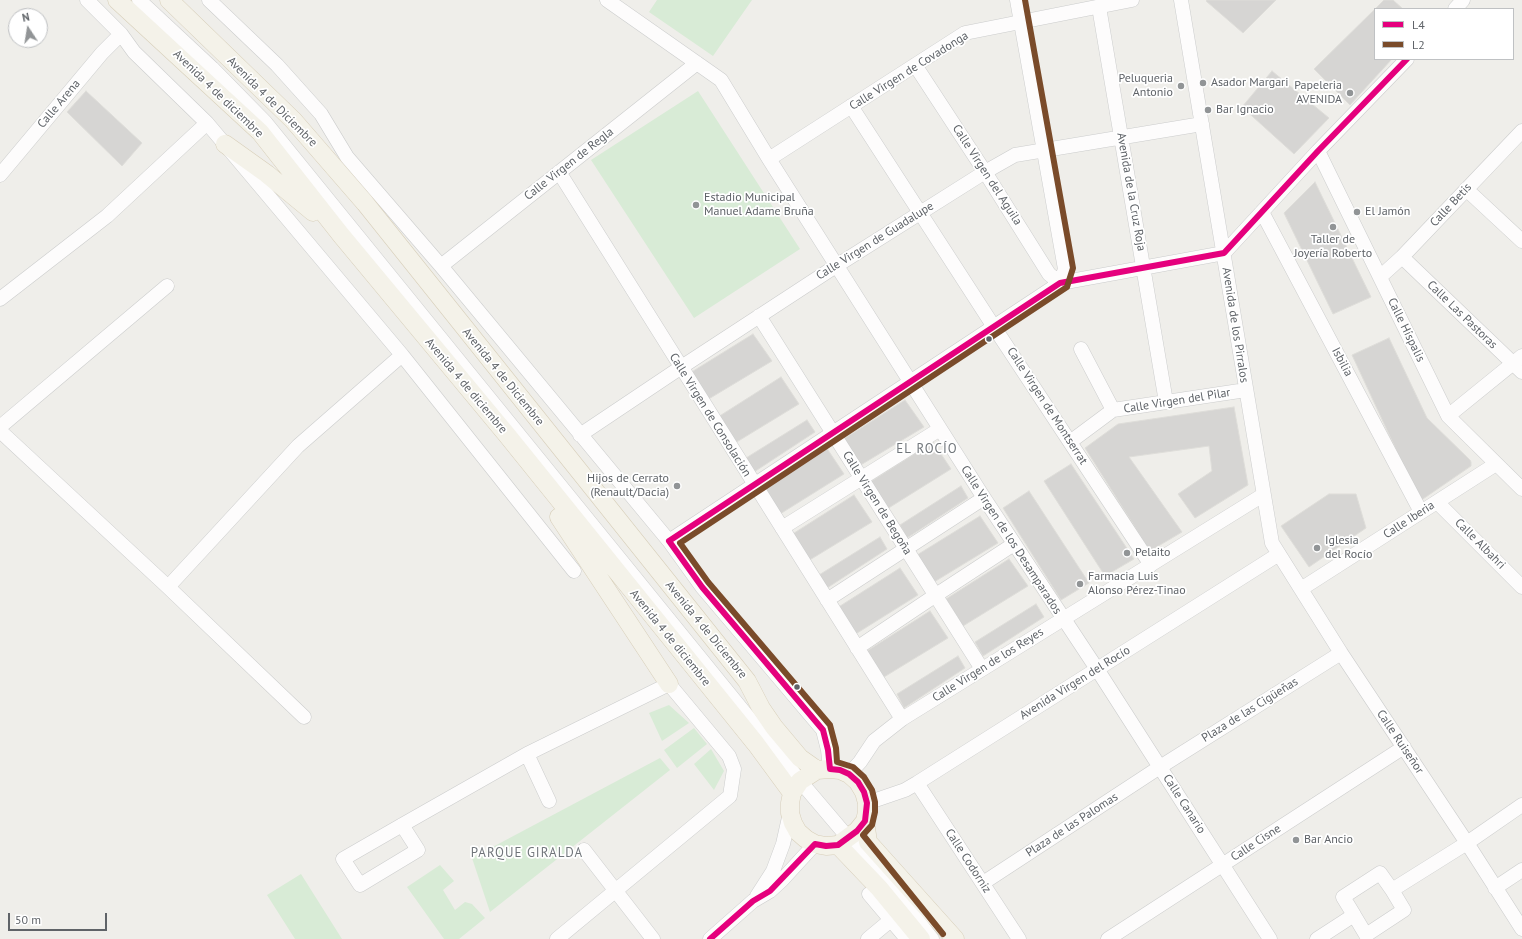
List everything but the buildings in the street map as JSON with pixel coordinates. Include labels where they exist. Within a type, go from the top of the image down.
[{"type":"main road","name":"Avenida 4 de diciembre","points":[[118,0],[260,132],[342,237],[507,435],[756,744],[809,778]]},
{"type":"main road","name":"Avenida 4 de Diciembre","points":[[169,0],[293,120],[365,203],[747,681],[761,708],[777,732],[800,758],[809,778]]},
{"type":"main road","points":[[225,144],[267,174],[342,237]]},
{"type":"main road","points":[[507,435],[669,684]]},
{"type":"main road","points":[[865,821],[846,839],[826,846],[815,844],[798,832],[790,813],[790,803],[809,778],[840,770],[849,774],[858,782],[864,792],[867,803],[865,821],[868,842],[955,939]]},
{"type":"main road","points":[[846,839],[905,927],[921,939]]},
{"type":"street","points":[[87,0],[121,34],[134,52],[207,123],[225,144],[402,355],[574,571]]},
{"type":"street","points":[[139,0],[212,68],[265,122],[809,778]]},
{"type":"street","points":[[152,0],[272,118],[809,778],[846,839],[907,907],[932,939]]},
{"type":"street","points":[[209,0],[277,65],[321,114],[347,156],[441,266],[580,435],[669,540],[702,587],[823,730],[828,750],[809,778]]},
{"type":"street","name":"Calle Virgen de los Desamparados","points":[[607,0],[721,80],[836,266],[984,498],[1097,669]]},
{"type":"street","points":[[1017,0],[1045,150],[1065,269],[1060,283]]},
{"type":"street","name":"Calle Virgen de Covadonga","points":[[769,159],[964,33],[1132,0]]},
{"type":"street","name":"Avenida de los Pirralos","points":[[1181,0],[1263,495],[1272,542],[1279,554]]},
{"type":"street","points":[[1456,8],[1463,0]]},
{"type":"street","name":"Avenida de la Cruz Roja","points":[[1099,6],[1166,402]]},
{"type":"street","name":"Calle Arena","points":[[0,175],[102,53],[121,34]]},
{"type":"street","points":[[669,540],[1060,283],[1224,253],[1318,151],[1406,60]]},
{"type":"street","name":"Calle Virgen de Regla","points":[[441,266],[697,63]]},
{"type":"street","name":"Calle Virgen del Aguila","points":[[915,65],[1049,274],[1060,283]]},
{"type":"street","name":"Calle Virgen de Montserrat","points":[[851,106],[994,327],[1152,564]]},
{"type":"street","points":[[0,299],[107,216],[207,123]]},
{"type":"street","name":"Calle Virgen de Guadalupe","points":[[580,435],[836,266],[985,172],[1015,155],[1202,124]]},
{"type":"street","name":"Calle Betis","points":[[1380,277],[1402,257],[1466,188],[1522,131]]},
{"type":"street","name":"Calle Híspalis","points":[[1318,151],[1448,416],[1522,489]]},
{"type":"street","name":"Calle Virgen de Consolación","points":[[559,172],[680,368],[902,719]]},
{"type":"street","points":[[1466,188],[1522,241]]},
{"type":"street","name":"Isbilia","points":[[1262,212],[1421,512]]},
{"type":"street","name":"Calle Las Pastoras","points":[[1402,257],[1519,364]]},
{"type":"street","points":[[0,427],[167,286]]},
{"type":"street","name":"Calle Virgen de Begoña","points":[[759,316],[982,669]]},
{"type":"street","points":[[1081,349],[1113,410]]},
{"type":"street","points":[[168,587],[298,446],[402,355]]},
{"type":"street","points":[[1448,416],[1519,364]]},
{"type":"street","name":"Calle Virgen del Pilar","points":[[1070,442],[1113,410],[1246,390]]},
{"type":"street","points":[[782,528],[940,429]]},
{"type":"street","points":[[0,430],[304,717]]},
{"type":"street","name":"Calle Iberia","points":[[1301,589],[1496,464]]},
{"type":"street","name":"Calle Virgen de los Reyes","points":[[849,774],[860,762],[874,741],[902,719],[1263,495]]},
{"type":"street","points":[[827,600],[984,498]]},
{"type":"street","name":"Calle Albahri","points":[[1437,502],[1522,587]]},
{"type":"street","points":[[857,648],[1014,544]]},
{"type":"street","name":"Calle Ruiseñor","points":[[1279,554],[1341,653],[1522,929]]},
{"type":"street","name":"Avenida Virgen del Rocío","points":[[867,803],[905,790],[917,783],[1279,554]]},
{"type":"street","name":"Plaza de las Cigüeñas","points":[[1160,768],[1341,653]]},
{"type":"street","name":"Calle Canario","points":[[1097,669],[1270,939]]},
{"type":"street","points":[[402,826],[418,850],[360,885],[343,859],[527,754],[669,684],[729,756],[734,769],[730,796],[616,892],[557,939]]},
{"type":"street","name":"Calle Cisne","points":[[1108,939],[1404,747]]},
{"type":"street","points":[[527,754],[549,801]]},
{"type":"street","name":"Plaza de las Palomas","points":[[983,883],[1160,768]]},
{"type":"street","name":"Calle Codorniz","points":[[917,783],[1019,939]]},
{"type":"street","points":[[1392,890],[1467,843],[1522,805]]},
{"type":"street","points":[[753,901],[773,871],[783,844],[790,813]]},
{"type":"street","points":[[846,839],[937,939]]},
{"type":"street","points":[[710,939],[753,901],[770,891],[815,844]]},
{"type":"street","points":[[584,850],[653,939]]},
{"type":"street","points":[[1496,888],[1522,870]]},
{"type":"street","points":[[1380,873],[1392,890],[1404,910],[1366,935],[1343,897],[1380,873]]},
{"type":"street","points":[[869,894],[905,927]]},
{"type":"street","points":[[1317,939],[1354,915]]},
{"type":"street","points":[[872,936],[905,927]]},
{"type":"green space","points":[[657,0],[752,0],[713,56],[649,12]]},
{"type":"green space","name":"Estadio Municipal Manuel Adame Bruña","points":[[698,91],[800,249],[694,318],[591,160]]},
{"type":"green space","points":[[669,705],[689,723],[662,741],[649,713]]},
{"type":"green space","points":[[694,728],[707,744],[677,768],[664,750]]},
{"type":"green space","points":[[711,749],[724,771],[714,790],[694,764]]},
{"type":"green space","points":[[660,758],[670,770],[490,912],[472,858]]},
{"type":"green space","points":[[440,865],[454,881],[443,890],[455,910],[465,902],[472,904],[485,918],[459,939],[444,939],[407,887]]},
{"type":"green space","points":[[301,874],[342,939],[295,939],[267,895]]},
{"type":"transit line","name":"L2","points":[[943,934],[863,835],[872,825],[875,812],[875,802],[872,790],[864,777],[853,767],[837,762],[836,748],[830,725],[708,582],[680,543],[1067,287],[1073,268],[1025,0]]},
{"type":"transit line","name":"L4","points":[[710,939],[753,901],[770,891],[815,844],[826,846],[838,845],[857,831],[865,821],[867,803],[864,792],[858,782],[849,774],[840,770],[830,769],[828,750],[823,730],[702,587],[669,541],[1060,283],[1224,253],[1318,151],[1406,60]]},
{"type":"place","name":"Asador Margari","points":[[1203,83]]},
{"type":"place","name":"Peluqueria Antonio","points":[[1181,86]]},
{"type":"place","name":"Papeleria AVENIDA","points":[[1350,93]]},
{"type":"place","name":"Bar Ignacio","points":[[1208,110]]},
{"type":"place","name":"Estadio Municipal Manuel Adame Bruña","points":[[696,205]]},
{"type":"place","name":"El Jamón","points":[[1357,212]]},
{"type":"place","name":"Taller de Joyería Roberto","points":[[1333,227]]},
{"type":"place","name":"Hijos de Cerrato (Renault/Dacia)","points":[[677,486]]},
{"type":"place","name":"Iglesia del Rocío","points":[[1317,548]]},
{"type":"place","name":"Pelaito","points":[[1127,553]]},
{"type":"place","name":"Farmacia Luis Alonso Pérez-Tinao","points":[[1080,584]]},
{"type":"place","name":"Bar Ancio","points":[[1296,840]]},
{"type":"district","name":"EL ROCÍO","points":[[927,449]]},
{"type":"district","name":"PARQUE GIRALDA","points":[[527,853]]}]
